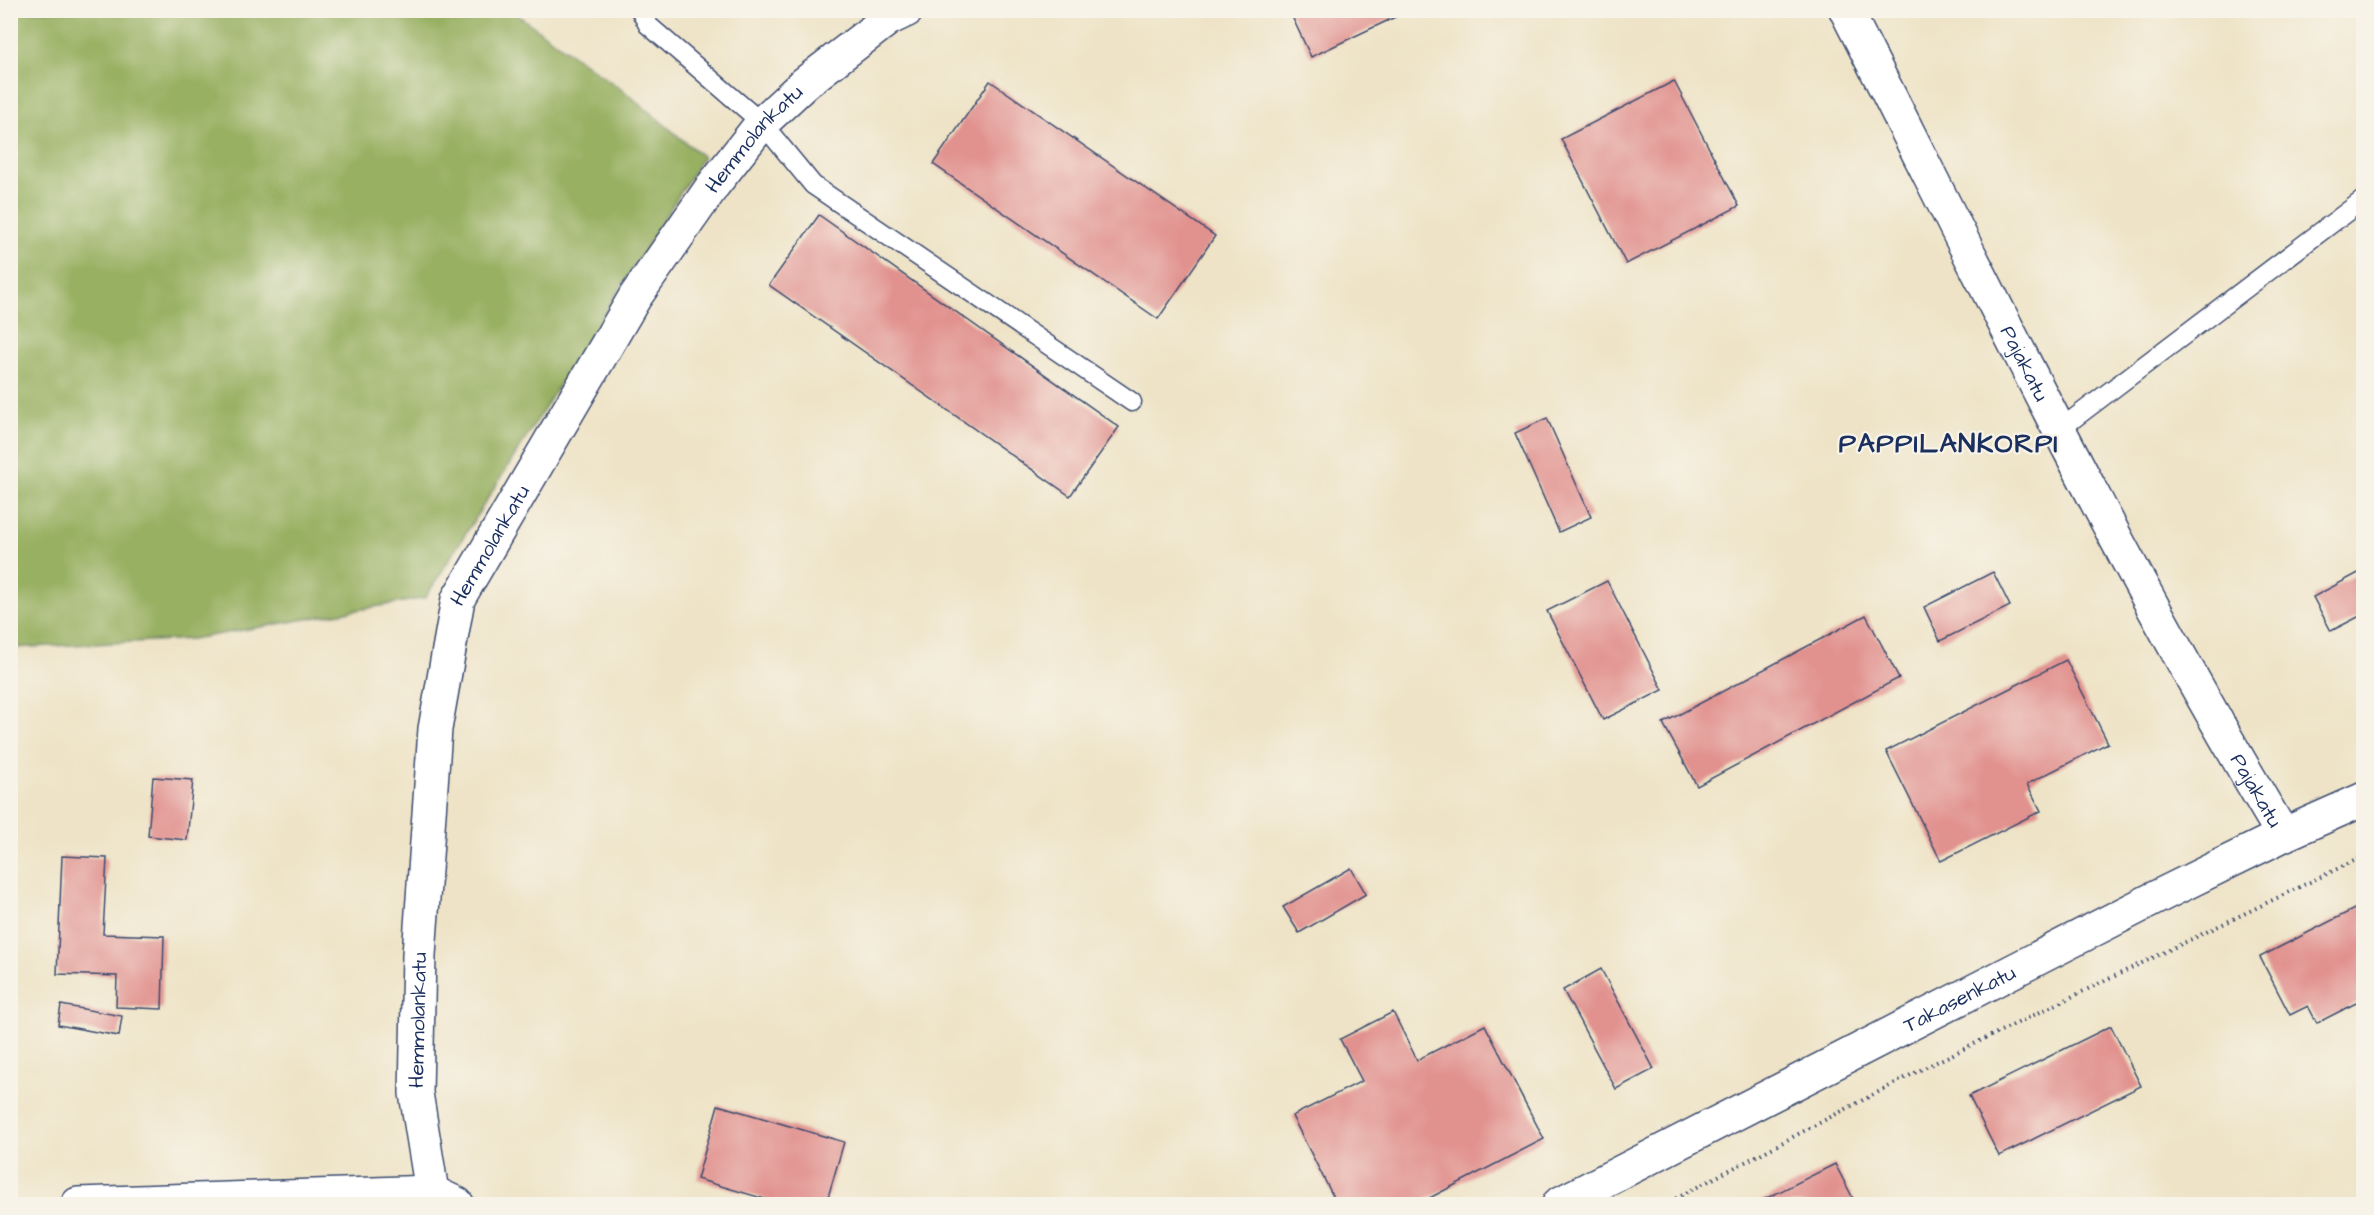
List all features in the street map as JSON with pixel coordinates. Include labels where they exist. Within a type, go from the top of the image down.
[{"type":"street","name":"Hemmolankatu","points":[[445,1198],[416,1093],[419,955],[435,729],[458,599],[635,297],[714,184],[762,123],[823,69],[888,19],[907,10]]},
{"type":"street","name":"Pajakatu","points":[[1846,10],[2060,429],[2223,735],[2283,835]]},
{"type":"street","name":"Takasenkatu","points":[[1558,1204],[2165,893],[2283,835],[2364,800]]},
{"type":"street","points":[[78,1204],[445,1198]]},
{"type":"lane","points":[[640,10],[648,25],[762,123],[813,185],[1132,402]]},
{"type":"lane","points":[[2060,429],[2364,199]]},
{"type":"path","points":[[1665,1204],[1924,1068],[2364,856]]},
{"type":"green space","points":[[10,11],[512,11],[629,95],[703,157],[425,598],[193,639],[11,648]]},
{"type":"building","points":[[1289,10],[1410,10],[1311,57]]},
{"type":"building","points":[[990,81],[1215,236],[1158,319],[933,164]]},
{"type":"building","points":[[1674,81],[1739,206],[1626,264],[1561,139]]},
{"type":"building","points":[[819,215],[1119,427],[1070,496],[769,285]]},
{"type":"building","points":[[1547,418],[1591,517],[1559,532],[1515,433]]},
{"type":"building","points":[[2364,570],[2364,614],[2331,631],[2313,597]]},
{"type":"building","points":[[1993,572],[2010,606],[1940,641],[1924,607]]},
{"type":"building","points":[[1607,581],[1663,690],[1603,720],[1547,611]]},
{"type":"building","points":[[1866,615],[1899,678],[1697,786],[1663,723]]},
{"type":"building","points":[[2066,660],[2108,743],[2027,784],[2041,811],[1941,861],[1886,751]]},
{"type":"building","points":[[153,777],[193,780],[187,840],[148,836]]},
{"type":"building","points":[[62,856],[107,858],[103,934],[164,936],[162,1009],[116,1007],[117,976],[57,974]]},
{"type":"building","points":[[1351,868],[1366,894],[1299,933],[1283,907]]},
{"type":"building","points":[[2364,904],[2364,999],[2317,1023],[2308,1006],[2290,1015],[2260,957]]},
{"type":"building","points":[[1601,969],[1654,1069],[1616,1089],[1563,990]]},
{"type":"building","points":[[61,1005],[122,1016],[119,1036],[58,1025]]},
{"type":"building","points":[[1393,1012],[1417,1060],[1485,1025],[1544,1139],[1418,1204],[1337,1204],[1292,1116],[1362,1081],[1340,1039]]},
{"type":"building","points":[[2111,1026],[2141,1086],[1999,1156],[1969,1096]]},
{"type":"building","points":[[718,1105],[844,1142],[826,1204],[782,1204],[697,1179]]},
{"type":"building","points":[[1835,1164],[1856,1204],[1755,1204]]},
{"type":"district","name":"PAPPILANKORPI","points":[[1949,444]]}]
